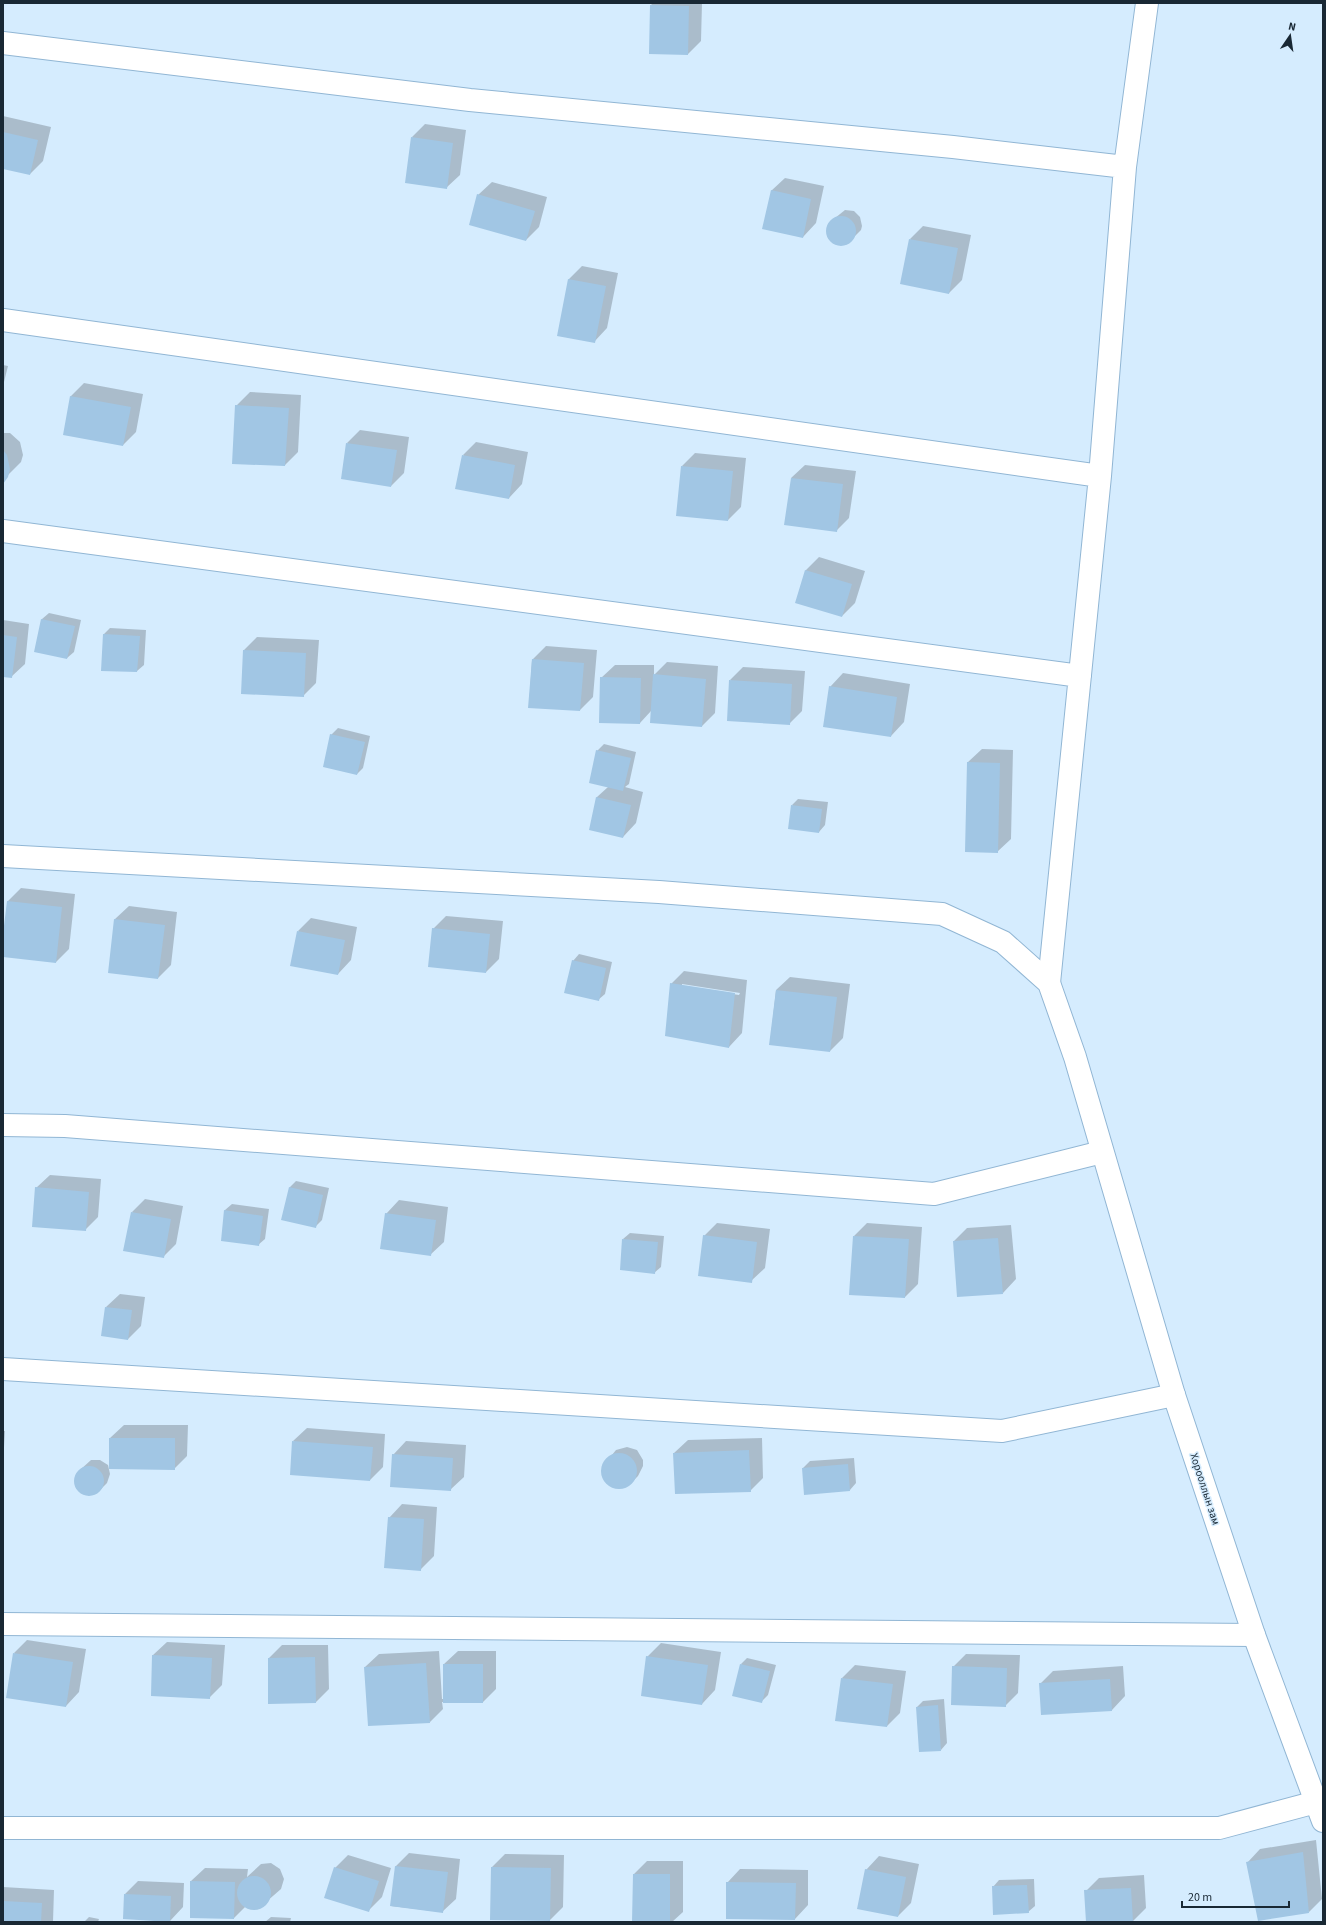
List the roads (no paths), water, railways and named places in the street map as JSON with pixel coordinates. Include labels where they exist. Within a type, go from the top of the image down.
[{"type":"street","points":[[1049,983],[1100,476],[1125,167],[1147,3]]},
{"type":"street","points":[[3,43],[470,100],[961,148],[1125,167]]},
{"type":"street","points":[[3,320],[1100,476]]},
{"type":"street","points":[[3,531],[1080,676]]},
{"type":"street","points":[[3,856],[659,892],[942,914],[1003,942],[1049,983]]},
{"type":"street","name":"Хорооллын зам","points":[[1049,983],[1075,1057],[1174,1395],[1254,1635],[1320,1812]]},
{"type":"street","points":[[3,1125],[65,1126],[934,1194],[1102,1152]]},
{"type":"street","points":[[3,1369],[1002,1431],[1174,1395]]},
{"type":"street","points":[[3,1624],[1254,1635]]},
{"type":"street","points":[[3,1828],[1218,1828],[1320,1812]]}]
